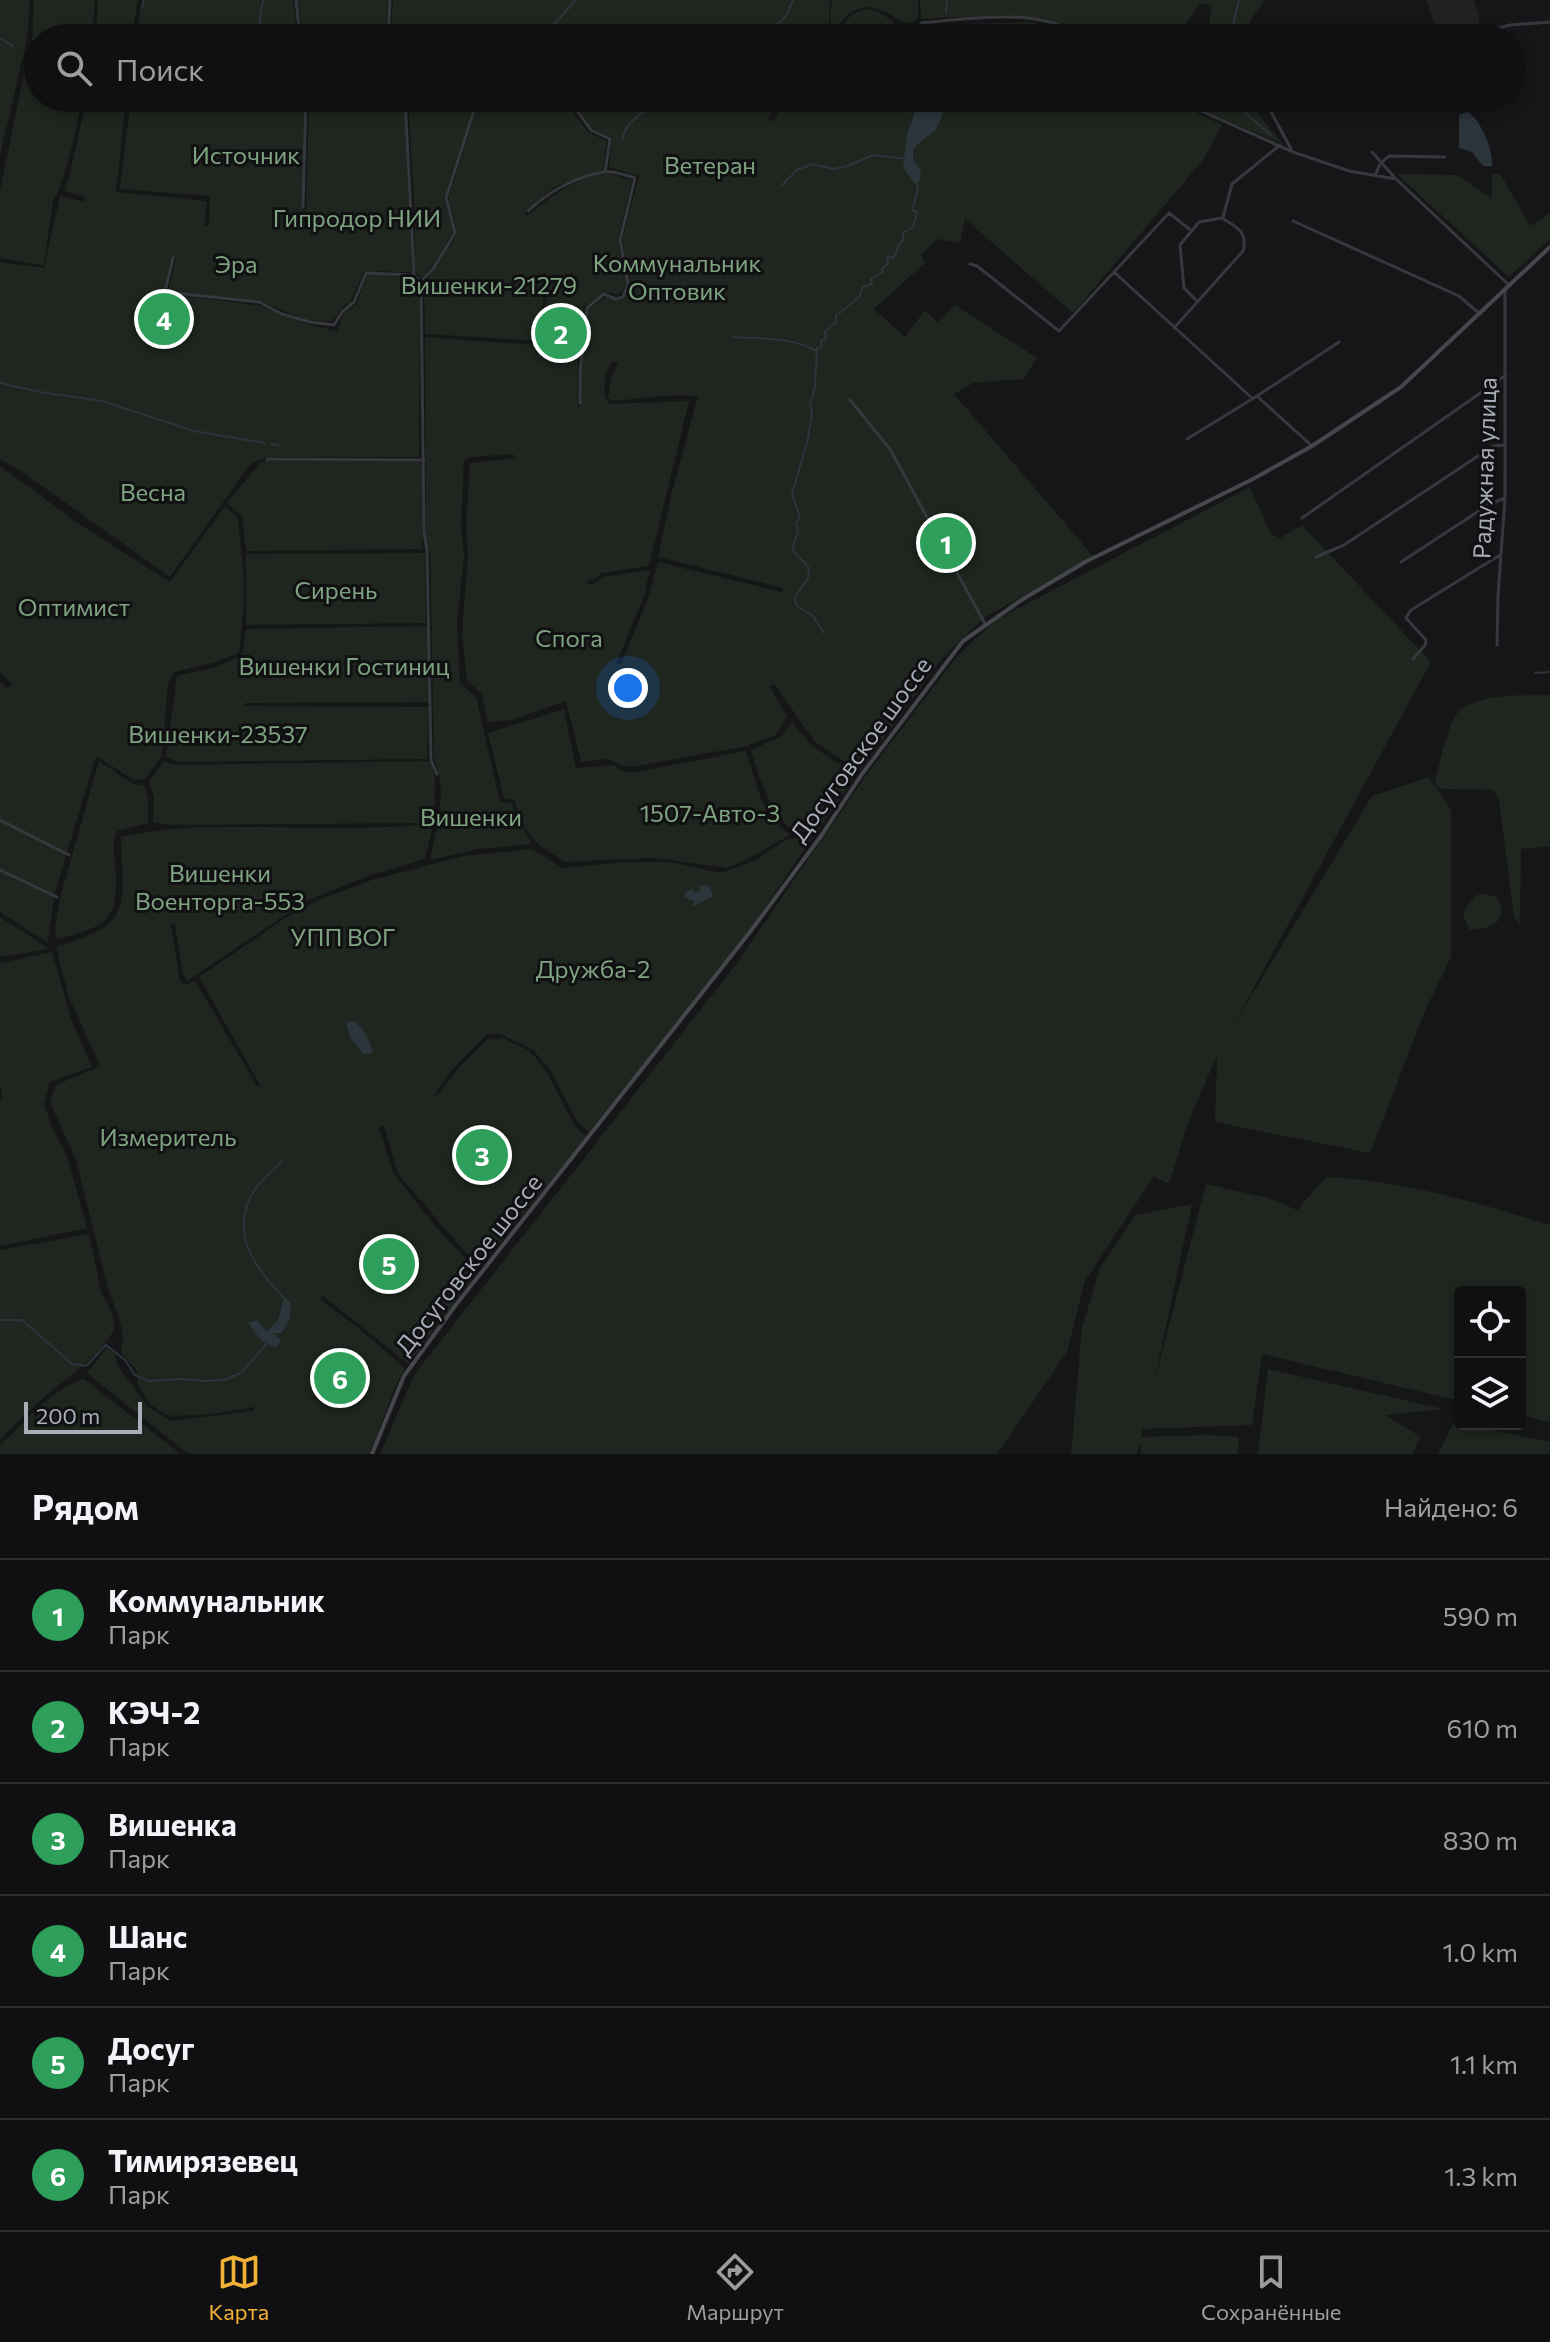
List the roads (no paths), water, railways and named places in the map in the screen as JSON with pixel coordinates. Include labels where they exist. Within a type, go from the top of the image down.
[{"type":"main road","name":"Досуговское шоссе","points":[[372,1454],[404,1376],[455,1306],[750,932],[821,836],[865,769],[963,641],[1087,561],[1218,498],[1312,446],[1401,387],[1550,247]]},
{"type":"street","points":[[296,0],[299,24]]},
{"type":"street","points":[[389,24],[390,0]]},
{"type":"street","points":[[921,23],[1043,20],[1056,24]]},
{"type":"street","points":[[1523,24],[1550,22]]},
{"type":"street","points":[[303,207],[306,112]]},
{"type":"street","points":[[406,112],[414,275],[421,282]]},
{"type":"street","points":[[437,774],[431,760],[421,282],[433,269],[455,233],[446,198],[474,112]]},
{"type":"street","points":[[578,112],[591,130],[610,139],[605,172]]},
{"type":"street","points":[[1204,112],[1293,152],[1349,171],[1396,179]]},
{"type":"street","points":[[1271,112],[1293,152]]},
{"type":"street","points":[[1222,218],[1232,184],[1280,145]]},
{"type":"street","points":[[1372,152],[1396,179],[1510,286]]},
{"type":"street","points":[[1375,176],[1381,163],[1389,156],[1445,157]]},
{"type":"street","points":[[528,211],[563,186],[605,172],[635,178],[620,240],[628,284],[623,297],[616,299],[604,294],[587,308],[580,403]]},
{"type":"street","points":[[970,264],[977,266],[1059,331],[1169,213],[1192,231]]},
{"type":"street","points":[[1174,328],[1243,251],[1244,234],[1222,218],[1199,222],[1180,245],[1184,288],[1197,301]]},
{"type":"street","points":[[1293,221],[1459,296],[1480,314]]},
{"type":"street","points":[[173,258],[165,292],[259,302],[282,314],[334,325],[342,312],[354,302],[366,273],[414,275]]},
{"type":"street","points":[[1114,272],[1174,328],[1312,446]]},
{"type":"street","name":"Радужная улица","points":[[1497,645],[1505,498],[1505,291]]},
{"type":"street","points":[[1187,439],[1339,342]]},
{"type":"street","points":[[1302,518],[1506,375]]},
{"type":"street","points":[[850,400],[890,449],[985,624]]},
{"type":"street","points":[[1316,557],[1344,545],[1493,446],[1505,445]]},
{"type":"street","points":[[267,459],[424,460]]},
{"type":"street","points":[[1401,562],[1488,505],[1505,498]]},
{"type":"street","points":[[1413,659],[1426,640],[1406,618],[1411,610],[1500,555]]},
{"type":"street","points":[[0,820],[69,855]]},
{"type":"street","points":[[0,870],[57,897]]},
{"type":"waterway","points":[[142,8],[144,0]]},
{"type":"waterway","points":[[259,24],[263,0]]},
{"type":"waterway","points":[[555,24],[576,0]]},
{"type":"waterway","points":[[777,24],[786,16],[793,0]]},
{"type":"waterway","points":[[946,12],[947,0]]},
{"type":"waterway","points":[[1233,24],[1239,0]]},
{"type":"waterway","points":[[0,38],[13,46]]},
{"type":"waterway","points":[[622,140],[628,125],[643,112]]},
{"type":"waterway","points":[[1244,112],[1271,135]]},
{"type":"waterway","points":[[782,185],[797,170],[813,164],[833,169],[873,155],[906,159]]},
{"type":"waterway","points":[[824,633],[813,616],[797,606],[794,598],[808,578],[809,568],[792,549],[798,531],[796,523],[800,518],[792,494],[807,443],[817,348],[822,347],[825,332],[836,322],[836,316],[859,297],[863,287],[872,284],[871,279],[883,272],[882,269],[888,264],[887,256],[894,258],[903,233],[913,227],[917,212],[912,210],[918,190],[916,180]]},
{"type":"waterway","points":[[733,337],[786,341],[817,351]]},
{"type":"waterway","points":[[0,383],[102,401],[194,431],[264,443]]},
{"type":"waterway","points":[[271,444],[278,445]]},
{"type":"waterway","points":[[1535,673],[1550,672]]},
{"type":"waterway","points":[[282,1161],[255,1189],[244,1221],[245,1236],[256,1264],[287,1301]]},
{"type":"waterway","points":[[0,1320],[22,1320],[72,1364],[86,1366],[106,1345],[125,1360],[135,1375],[148,1381],[224,1380],[241,1373],[269,1341]]},
{"type":"place","name":"Шанс","points":[[164,319]]},
{"type":"place","name":"КЭЧ-2","points":[[561,333]]},
{"type":"place","name":"Коммунальник","points":[[946,543]]},
{"type":"place","name":"Вишенка","points":[[482,1155]]},
{"type":"place","name":"Досуг","points":[[389,1264]]},
{"type":"place","name":"Тимирязевец","points":[[340,1378]]},
{"type":"park label","name":"Источник","points":[[246,154]]},
{"type":"park label","name":"Ветеран","points":[[710,164]]},
{"type":"park label","name":"Гипродор НИИ","points":[[357,217]]},
{"type":"park label","name":"Эра","points":[[236,263]]},
{"type":"park label","name":"Коммунальник Оптовик","points":[[677,276]]},
{"type":"park label","name":"Вишенки-21279","points":[[489,284]]},
{"type":"park label","name":"Весна","points":[[153,491]]},
{"type":"park label","name":"Сирень","points":[[336,589]]},
{"type":"park label","name":"Оптимист","points":[[74,606]]},
{"type":"park label","name":"Спога","points":[[569,637]]},
{"type":"park label","name":"Вишенки Гостиниц","points":[[344,665]]},
{"type":"park label","name":"Вишенки-23537","points":[[218,733]]},
{"type":"park label","name":"1507-Авто-3","points":[[710,812]]},
{"type":"park label","name":"Вишенки","points":[[471,816]]},
{"type":"park label","name":"Вишенки Военторга-553","points":[[220,886]]},
{"type":"park label","name":"УПП ВОГ","points":[[343,936]]},
{"type":"park label","name":"Дружба-2","points":[[593,968]]},
{"type":"park label","name":"Измеритель","points":[[168,1136]]}]
